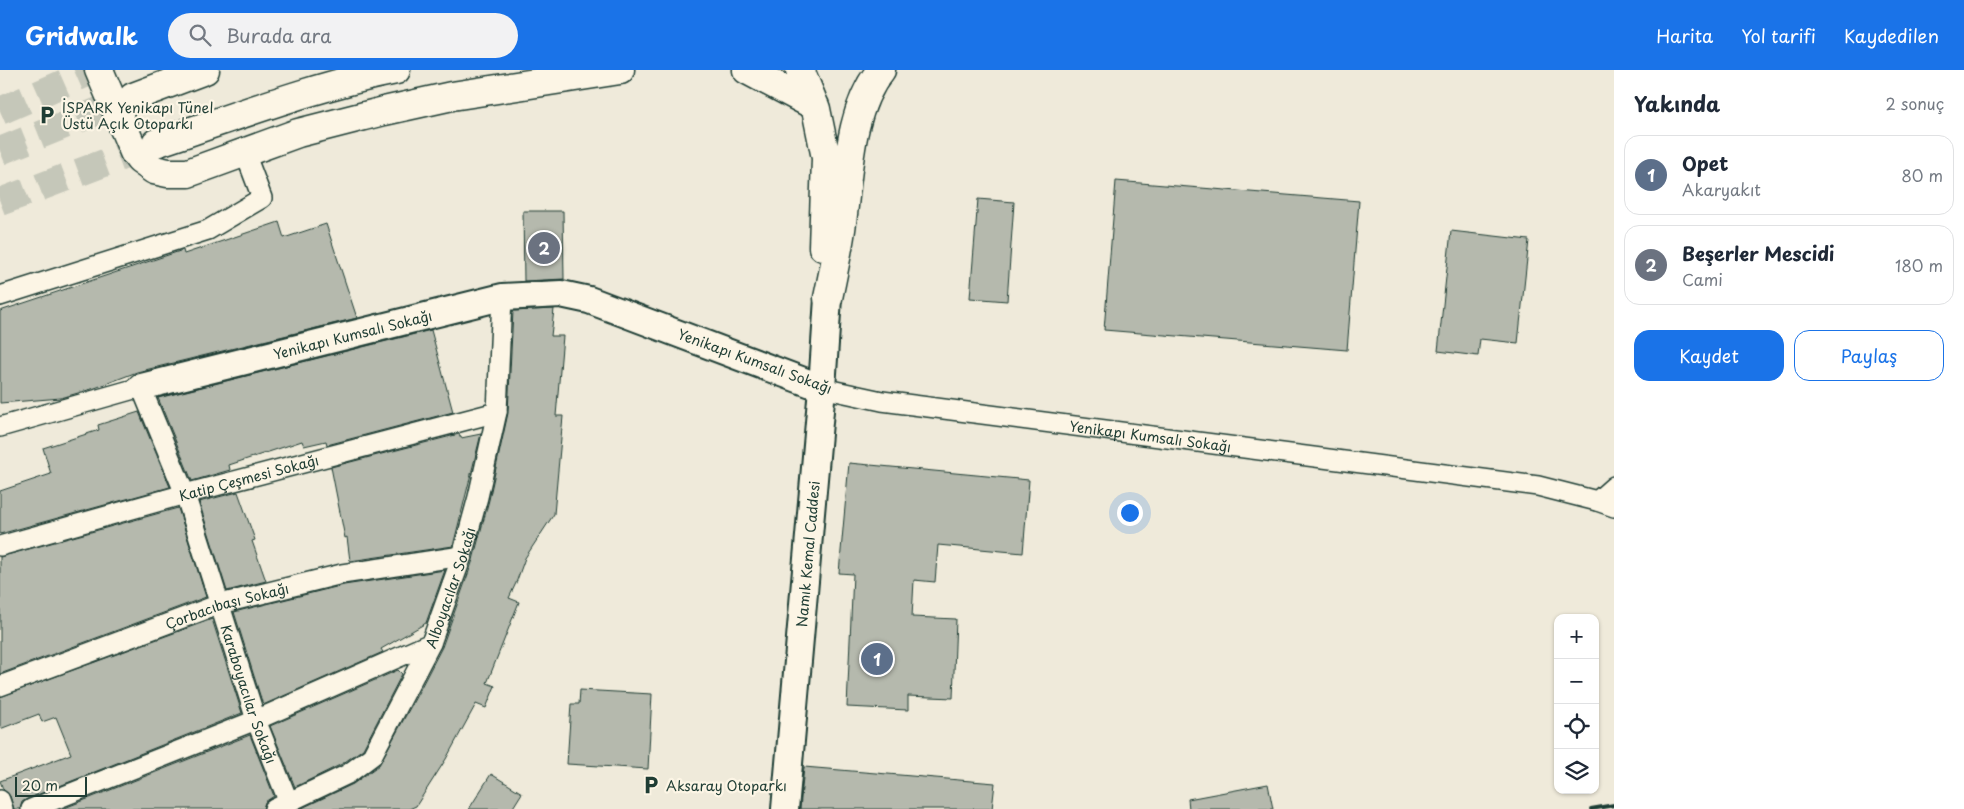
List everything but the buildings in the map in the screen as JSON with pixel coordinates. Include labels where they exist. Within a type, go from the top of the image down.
[{"type":"main road","points":[[99,70],[134,152],[140,160],[154,170],[168,173],[188,172],[298,133],[433,100],[620,70]]},
{"type":"main road","points":[[134,97],[206,70]]},
{"type":"main road","points":[[156,143],[304,93],[396,70]]},
{"type":"main road","points":[[747,70],[815,106]]},
{"type":"main road","points":[[800,70],[815,106],[826,158],[823,250],[828,298]]},
{"type":"main road","points":[[828,298],[842,224],[854,129],[865,97],[881,70]]},
{"type":"street","points":[[0,296],[208,230],[247,208],[262,198],[245,153]]},
{"type":"street","name":"Yenikapı Kumsalı Sokağı","points":[[0,428],[141,387],[502,297],[561,294],[589,300],[822,388],[882,401],[1538,486],[1606,504]]},
{"type":"street","name":"Alboyacılar Sokağı","points":[[281,806],[348,774],[372,756],[431,644],[462,556],[478,497],[497,412],[502,297]]},
{"type":"street","name":"Namık Kemal Caddesi","points":[[785,809],[822,388],[828,298]]},
{"type":"street","name":"Karaboyacılar Sokağı","points":[[141,387],[185,494],[281,806]]},
{"type":"street","name":"Katip Çeşmesi Sokağı","points":[[0,546],[185,494],[497,412]]},
{"type":"street","points":[[1606,504],[1614,486]]},
{"type":"street","name":"Çorbacıbaşı Sokağı","points":[[0,686],[220,604],[342,574],[462,556]]},
{"type":"street","points":[[31,809],[256,720],[431,644]]},
{"type":"street","points":[[0,800],[3,809]]},
{"type":"tunnel","points":[[0,111],[94,70]]},
{"type":"tunnel","points":[[0,151],[133,97]]},
{"type":"tunnel","points":[[0,202],[155,144]]},
{"type":"railway","points":[[1591,809],[1614,805]]},
{"type":"place","name":"İSPARK Yenikapı Tünel Üstü Açık Otoparkı","points":[[47,115]]},
{"type":"place","name":"Beşerler Mescidi","points":[[544,248]]},
{"type":"place","name":"Opet","points":[[877,659]]},
{"type":"place","name":"Aksaray Otoparkı","points":[[651,785]]}]
